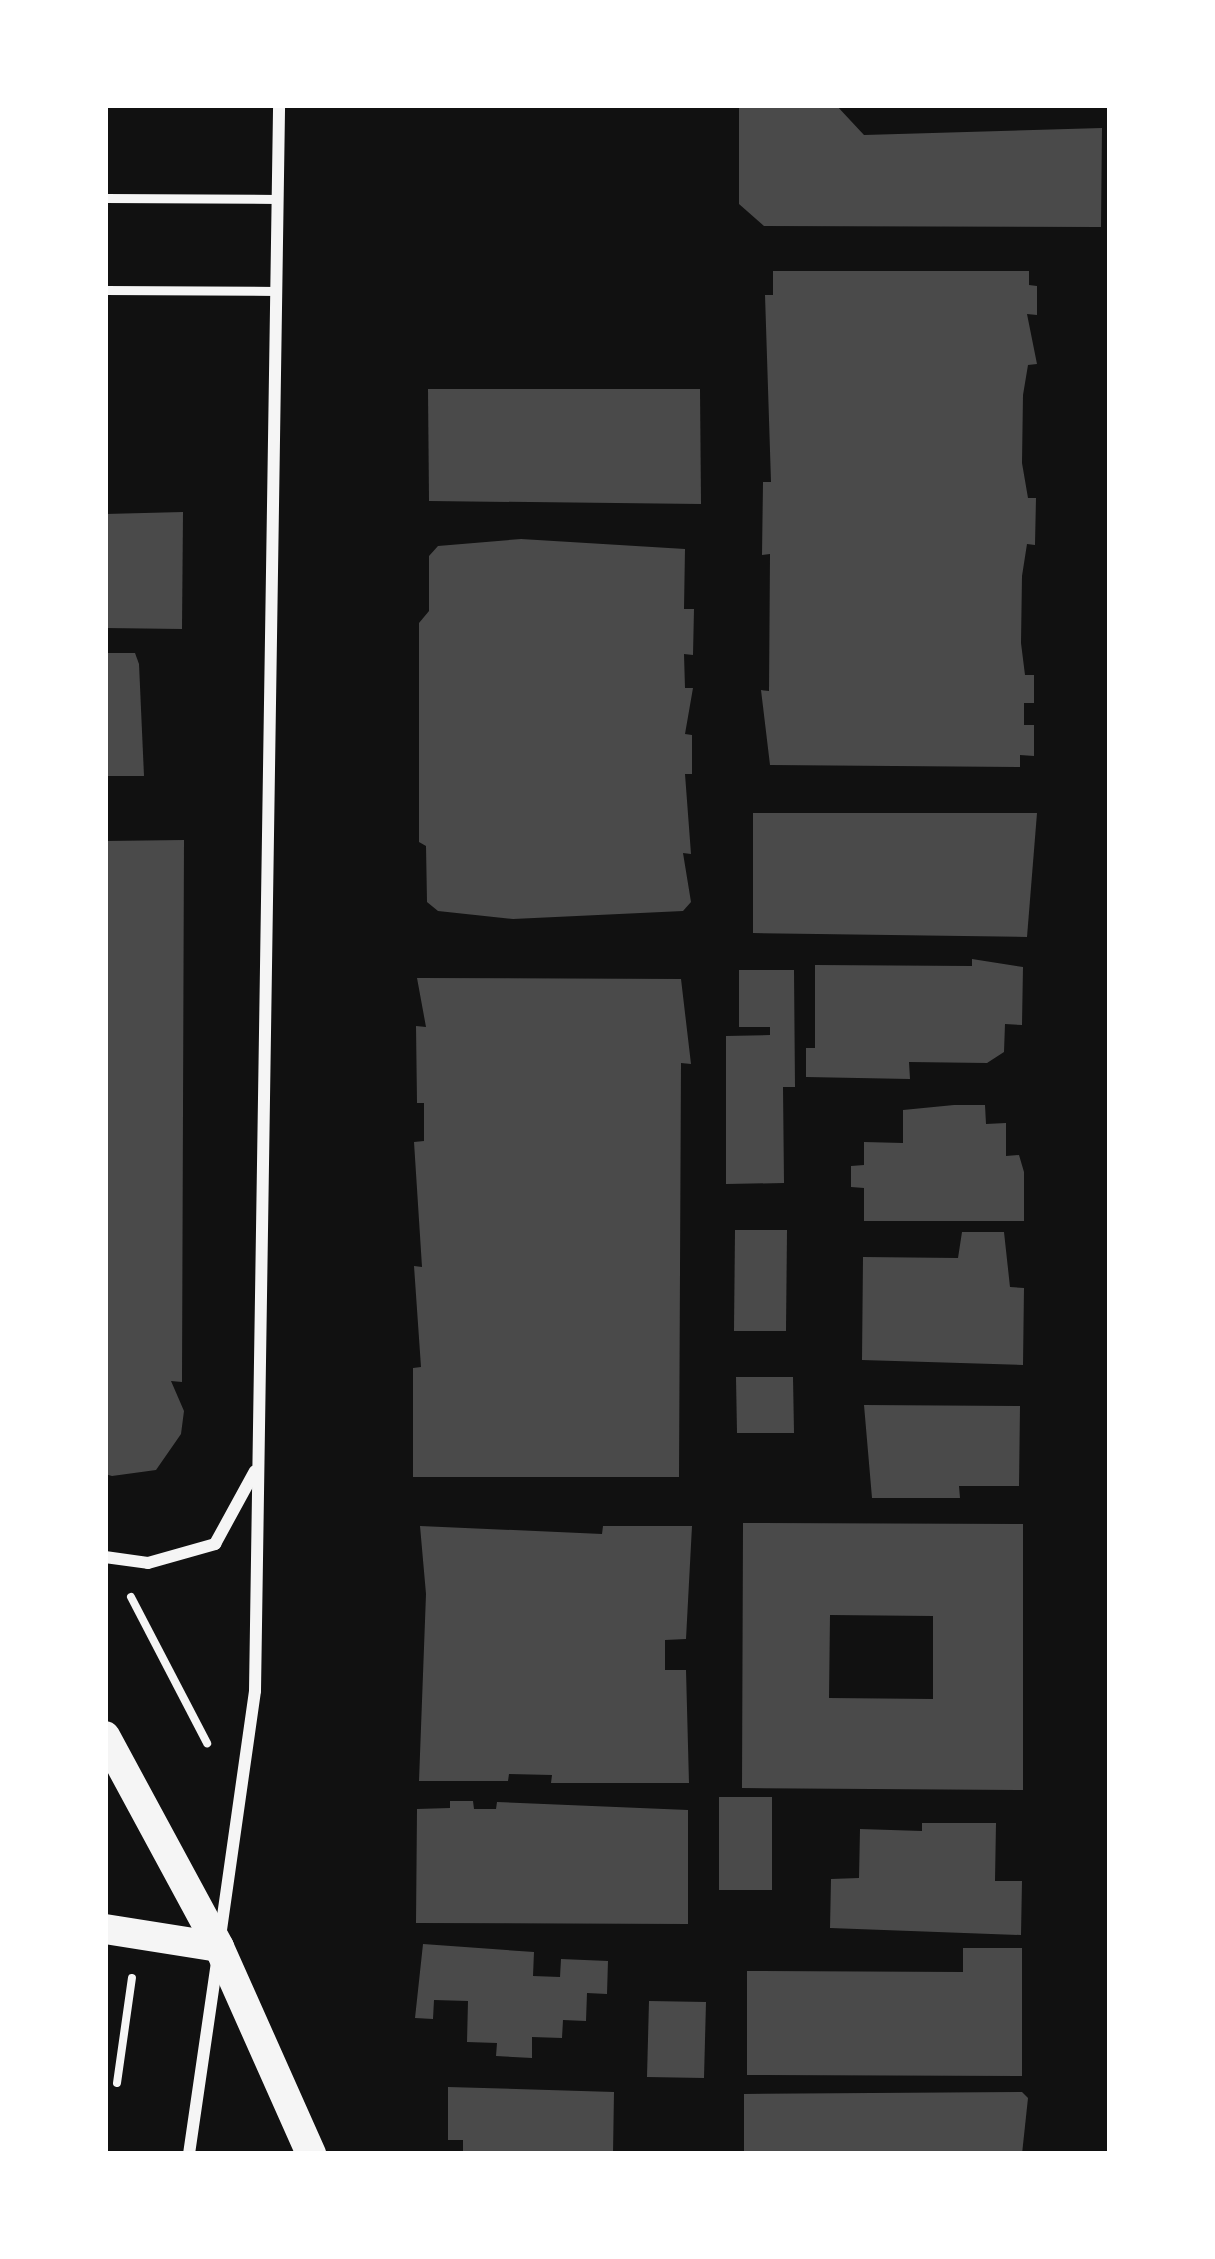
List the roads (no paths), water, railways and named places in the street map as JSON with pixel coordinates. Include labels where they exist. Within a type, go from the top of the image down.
[{"type":"main road","points":[[105,1736],[219,1947],[311,2154]]},
{"type":"main road","points":[[105,1929],[219,1947]]},
{"type":"street","points":[[189,2154],[255,1690],[279,105]]},
{"type":"street","points":[[105,1557],[148,1563],[215,1544],[258,1465]]},
{"type":"lane","points":[[105,198],[278,199]]},
{"type":"lane","points":[[105,290],[277,291]]}]
